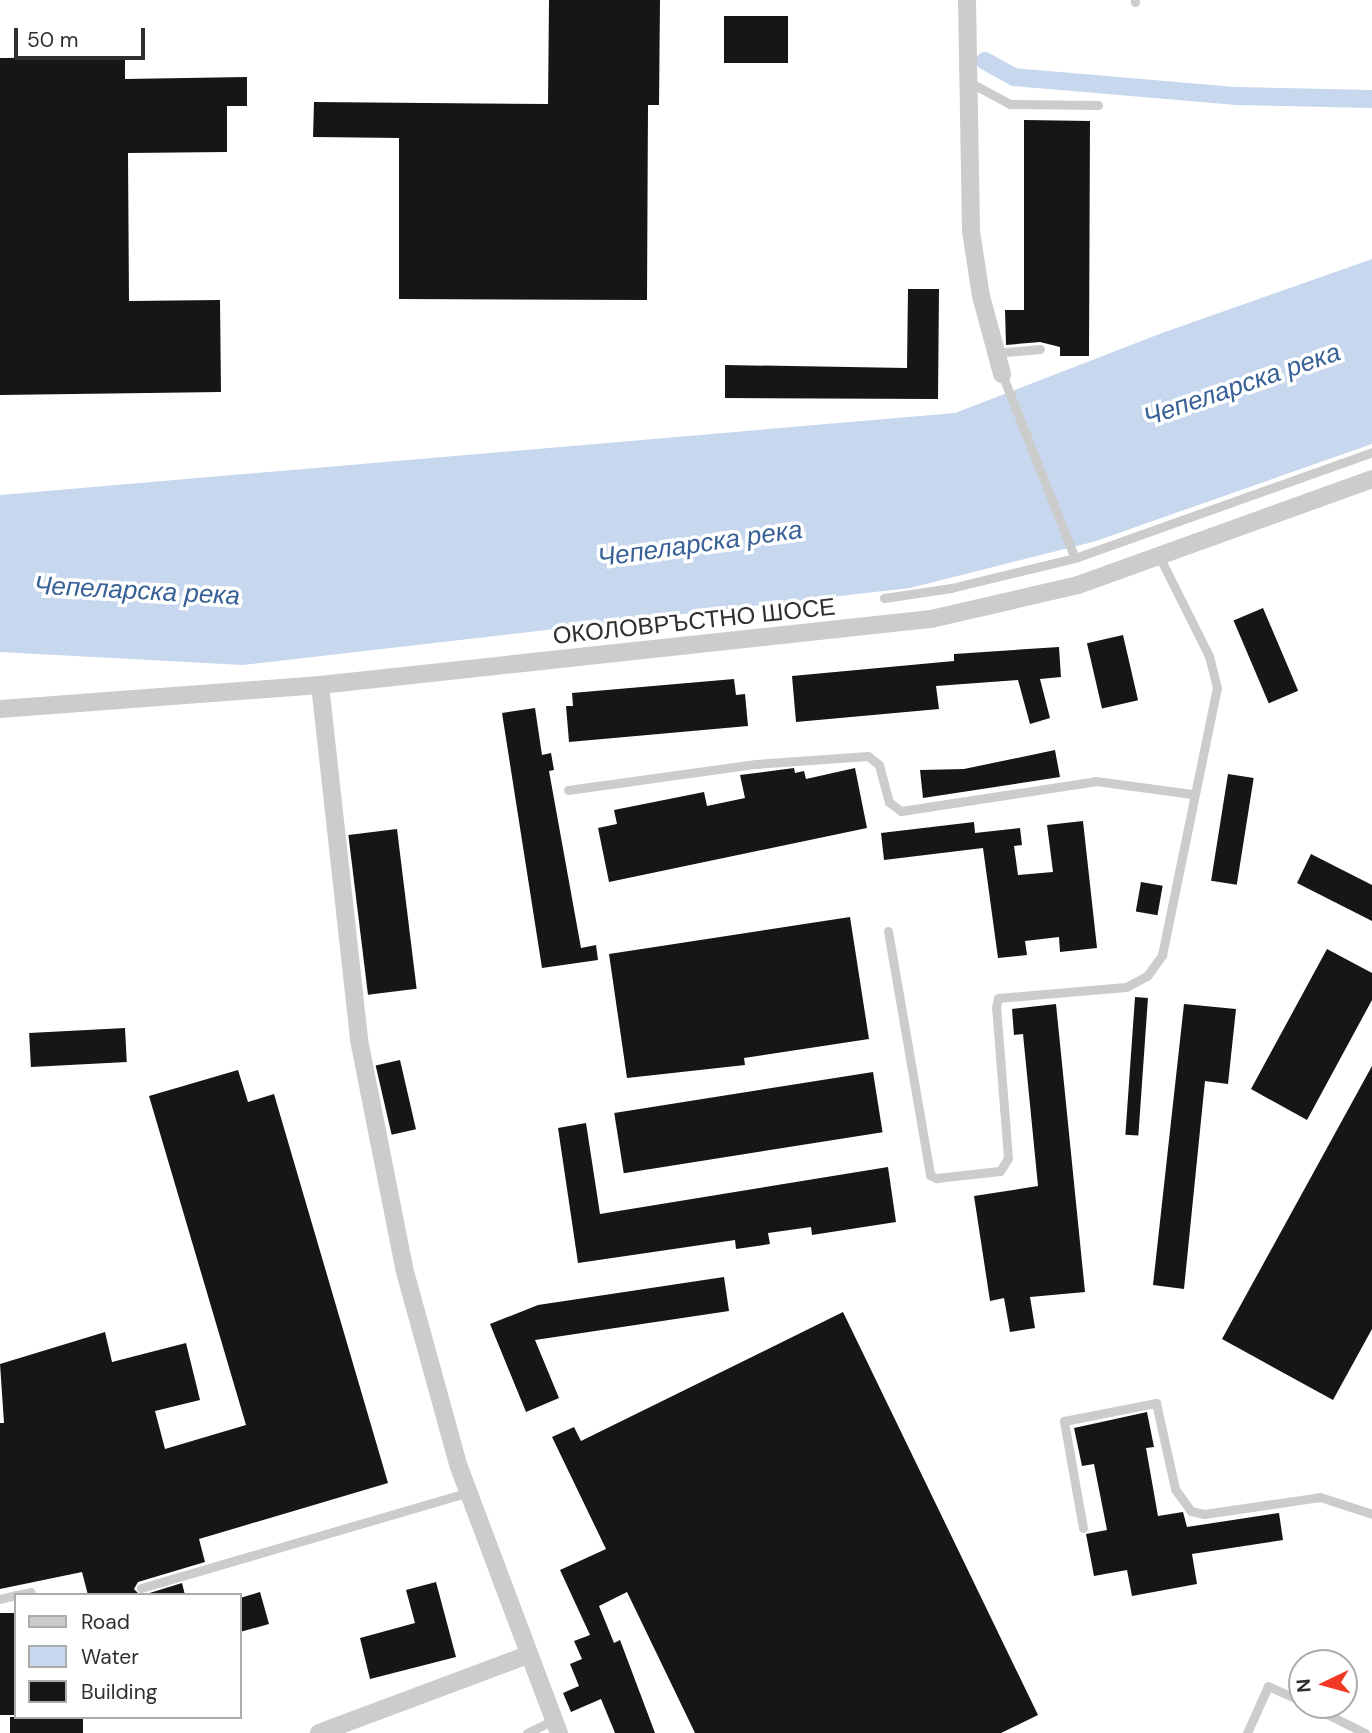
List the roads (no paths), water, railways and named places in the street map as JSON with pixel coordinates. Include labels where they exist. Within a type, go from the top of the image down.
[{"type":"street","points":[[967,0],[966,80],[971,231],[995,353],[1002,374]]},
{"type":"street","name":"ОКОЛОВРЪСТНО ШОСЕ","points":[[0,709],[320,685],[931,620],[1078,585],[1372,479]]},
{"type":"street","points":[[320,685],[359,1040],[379,1155],[404,1268],[469,1492],[556,1727]]},
{"type":"street","points":[[319,1733],[528,1655]]},
{"type":"lane","points":[[966,80],[1010,104],[1098,105]]},
{"type":"lane","points":[[995,353],[1040,349]]},
{"type":"lane","points":[[1002,374],[1075,558]]},
{"type":"lane","points":[[884,598],[951,588],[1075,558],[1372,452]]},
{"type":"lane","points":[[888,930],[927,1168],[936,1178],[1000,1171],[1008,1158],[996,1007],[999,998],[1126,987],[1147,976],[1162,955],[1192,794],[1210,735],[1217,688],[1209,656],[1159,556]]},
{"type":"lane","points":[[568,790],[756,764],[868,756],[879,765],[889,802],[901,811],[1096,781],[1192,794]]},
{"type":"lane","points":[[1083,1528],[1064,1421],[1156,1403],[1175,1489],[1191,1511],[1204,1514],[1320,1497],[1372,1514]]},
{"type":"lane","points":[[141,1588],[469,1492]]},
{"type":"lane","points":[[26,1593],[31,1592]]},
{"type":"lane","points":[[1247,1733],[1268,1686],[1288,1695]]},
{"type":"lane","points":[[1337,1719],[1365,1733]]},
{"type":"lane","points":[[527,1733],[556,1727]]},
{"type":"water","name":"Чепеларска река","points":[[1372,259],[1372,444],[1093,542],[910,588],[243,665],[0,652],[0,495],[955,413],[1162,333]]},
{"type":"waterway","points":[[985,61],[1014,77],[1237,96],[1372,99]]}]
